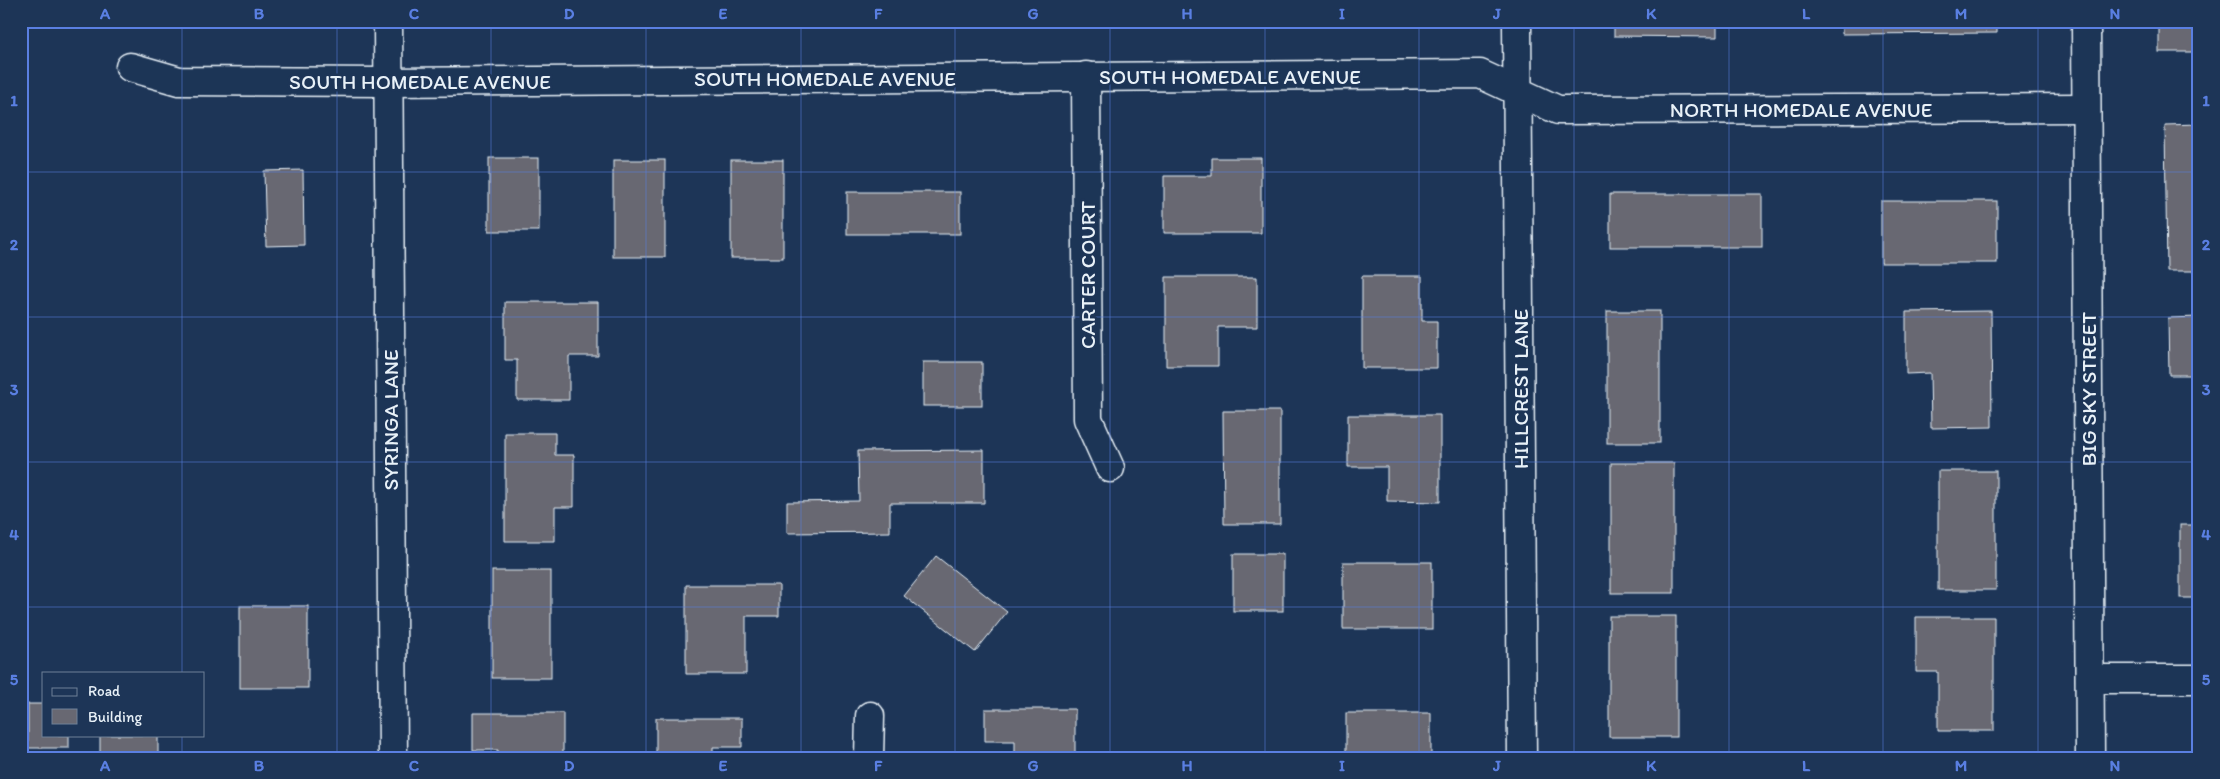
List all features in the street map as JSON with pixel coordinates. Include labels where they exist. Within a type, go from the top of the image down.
[{"type":"street","name":"SYRINGA LANE","points":[[388,21],[393,758]]},
{"type":"street","name":"HILLCREST LANE","points":[[1517,21],[1519,92],[1522,758]]},
{"type":"street","name":"BIG SKY STREET","points":[[2086,21],[2090,758]]},
{"type":"street","name":"SOUTH HOMEDALE AVENUE","points":[[130,67],[179,81],[388,82],[1480,74],[1519,92]]},
{"type":"street","name":"CARTER COURT","points":[[1086,76],[1088,419],[1110,468]]},
{"type":"street","name":"NORTH HOMEDALE AVENUE","points":[[1519,92],[1558,110],[2086,108]]},
{"type":"street","points":[[2090,679],[2199,679]]},
{"type":"street","points":[[870,716],[870,758]]},
{"type":"building","points":[[1614,21],[1717,21],[1717,37],[1614,36]]},
{"type":"building","points":[[1842,21],[1997,21],[1997,33],[1842,34]]},
{"type":"building","points":[[2159,21],[2199,21],[2199,52],[2159,52]]},
{"type":"building","points":[[2199,124],[2199,271],[2167,271],[2165,125]]},
{"type":"building","points":[[489,158],[539,158],[539,231],[489,231]]},
{"type":"building","points":[[1212,158],[1261,158],[1261,233],[1164,233],[1164,176],[1212,176]]},
{"type":"building","points":[[613,160],[665,160],[665,257],[613,257]]},
{"type":"building","points":[[731,160],[783,160],[783,258],[731,258]]},
{"type":"building","points":[[303,170],[304,245],[266,246],[264,171]]},
{"type":"building","points":[[847,192],[960,192],[960,234],[847,234]]},
{"type":"building","points":[[1610,194],[1762,194],[1762,247],[1610,247]]},
{"type":"building","points":[[1881,201],[1997,201],[1997,263],[1881,263]]},
{"type":"building","points":[[1362,276],[1422,276],[1422,321],[1437,321],[1437,368],[1362,368]]},
{"type":"building","points":[[1166,277],[1257,277],[1257,327],[1218,327],[1218,366],[1166,366]]},
{"type":"building","points":[[505,302],[598,302],[598,356],[569,356],[569,400],[517,400],[517,360],[505,360]]},
{"type":"building","points":[[1607,311],[1660,311],[1660,443],[1607,443]]},
{"type":"building","points":[[1991,311],[1992,427],[1931,428],[1930,373],[1906,374],[1906,312]]},
{"type":"building","points":[[2199,317],[2199,375],[2169,375],[2168,318]]},
{"type":"building","points":[[923,362],[982,362],[982,406],[923,406]]},
{"type":"building","points":[[1223,411],[1280,411],[1280,524],[1224,524]]},
{"type":"building","points":[[1348,415],[1440,415],[1440,502],[1387,501],[1387,467],[1348,467]]},
{"type":"building","points":[[505,433],[555,433],[555,455],[574,455],[574,507],[555,507],[555,541],[505,541]]},
{"type":"building","points":[[984,450],[984,503],[890,503],[890,532],[787,533],[787,502],[859,501],[858,451]]},
{"type":"building","points":[[1611,463],[1674,463],[1674,593],[1611,593]]},
{"type":"building","points":[[1938,471],[1996,471],[1996,590],[1938,590]]},
{"type":"building","points":[[2180,525],[2199,525],[2199,598],[2180,598]]},
{"type":"building","points":[[1233,554],[1283,554],[1283,611],[1233,611]]},
{"type":"building","points":[[936,556],[1007,612],[975,652],[904,596]]},
{"type":"building","points":[[1343,562],[1432,562],[1432,629],[1343,629]]},
{"type":"building","points":[[492,571],[551,571],[551,678],[492,678]]},
{"type":"building","points":[[686,585],[779,585],[779,616],[746,616],[746,674],[686,674]]},
{"type":"building","points":[[240,606],[308,606],[308,688],[240,688]]},
{"type":"building","points":[[1609,616],[1676,616],[1676,737],[1609,737]]},
{"type":"building","points":[[1916,617],[1994,617],[1994,731],[1938,731],[1938,672],[1916,672]]},
{"type":"building","points":[[28,704],[42,704],[42,736],[69,736],[69,748],[28,748]]},
{"type":"building","points":[[985,709],[1075,709],[1075,758],[1015,758],[1015,741],[985,741]]},
{"type":"building","points":[[473,713],[563,713],[563,758],[498,758],[498,750],[473,750]]},
{"type":"building","points":[[1346,713],[1431,713],[1431,758],[1346,758]]},
{"type":"building","points":[[656,718],[742,718],[742,747],[713,747],[713,758],[656,758]]},
{"type":"building","points":[[100,736],[158,736],[158,754],[100,754]]}]
